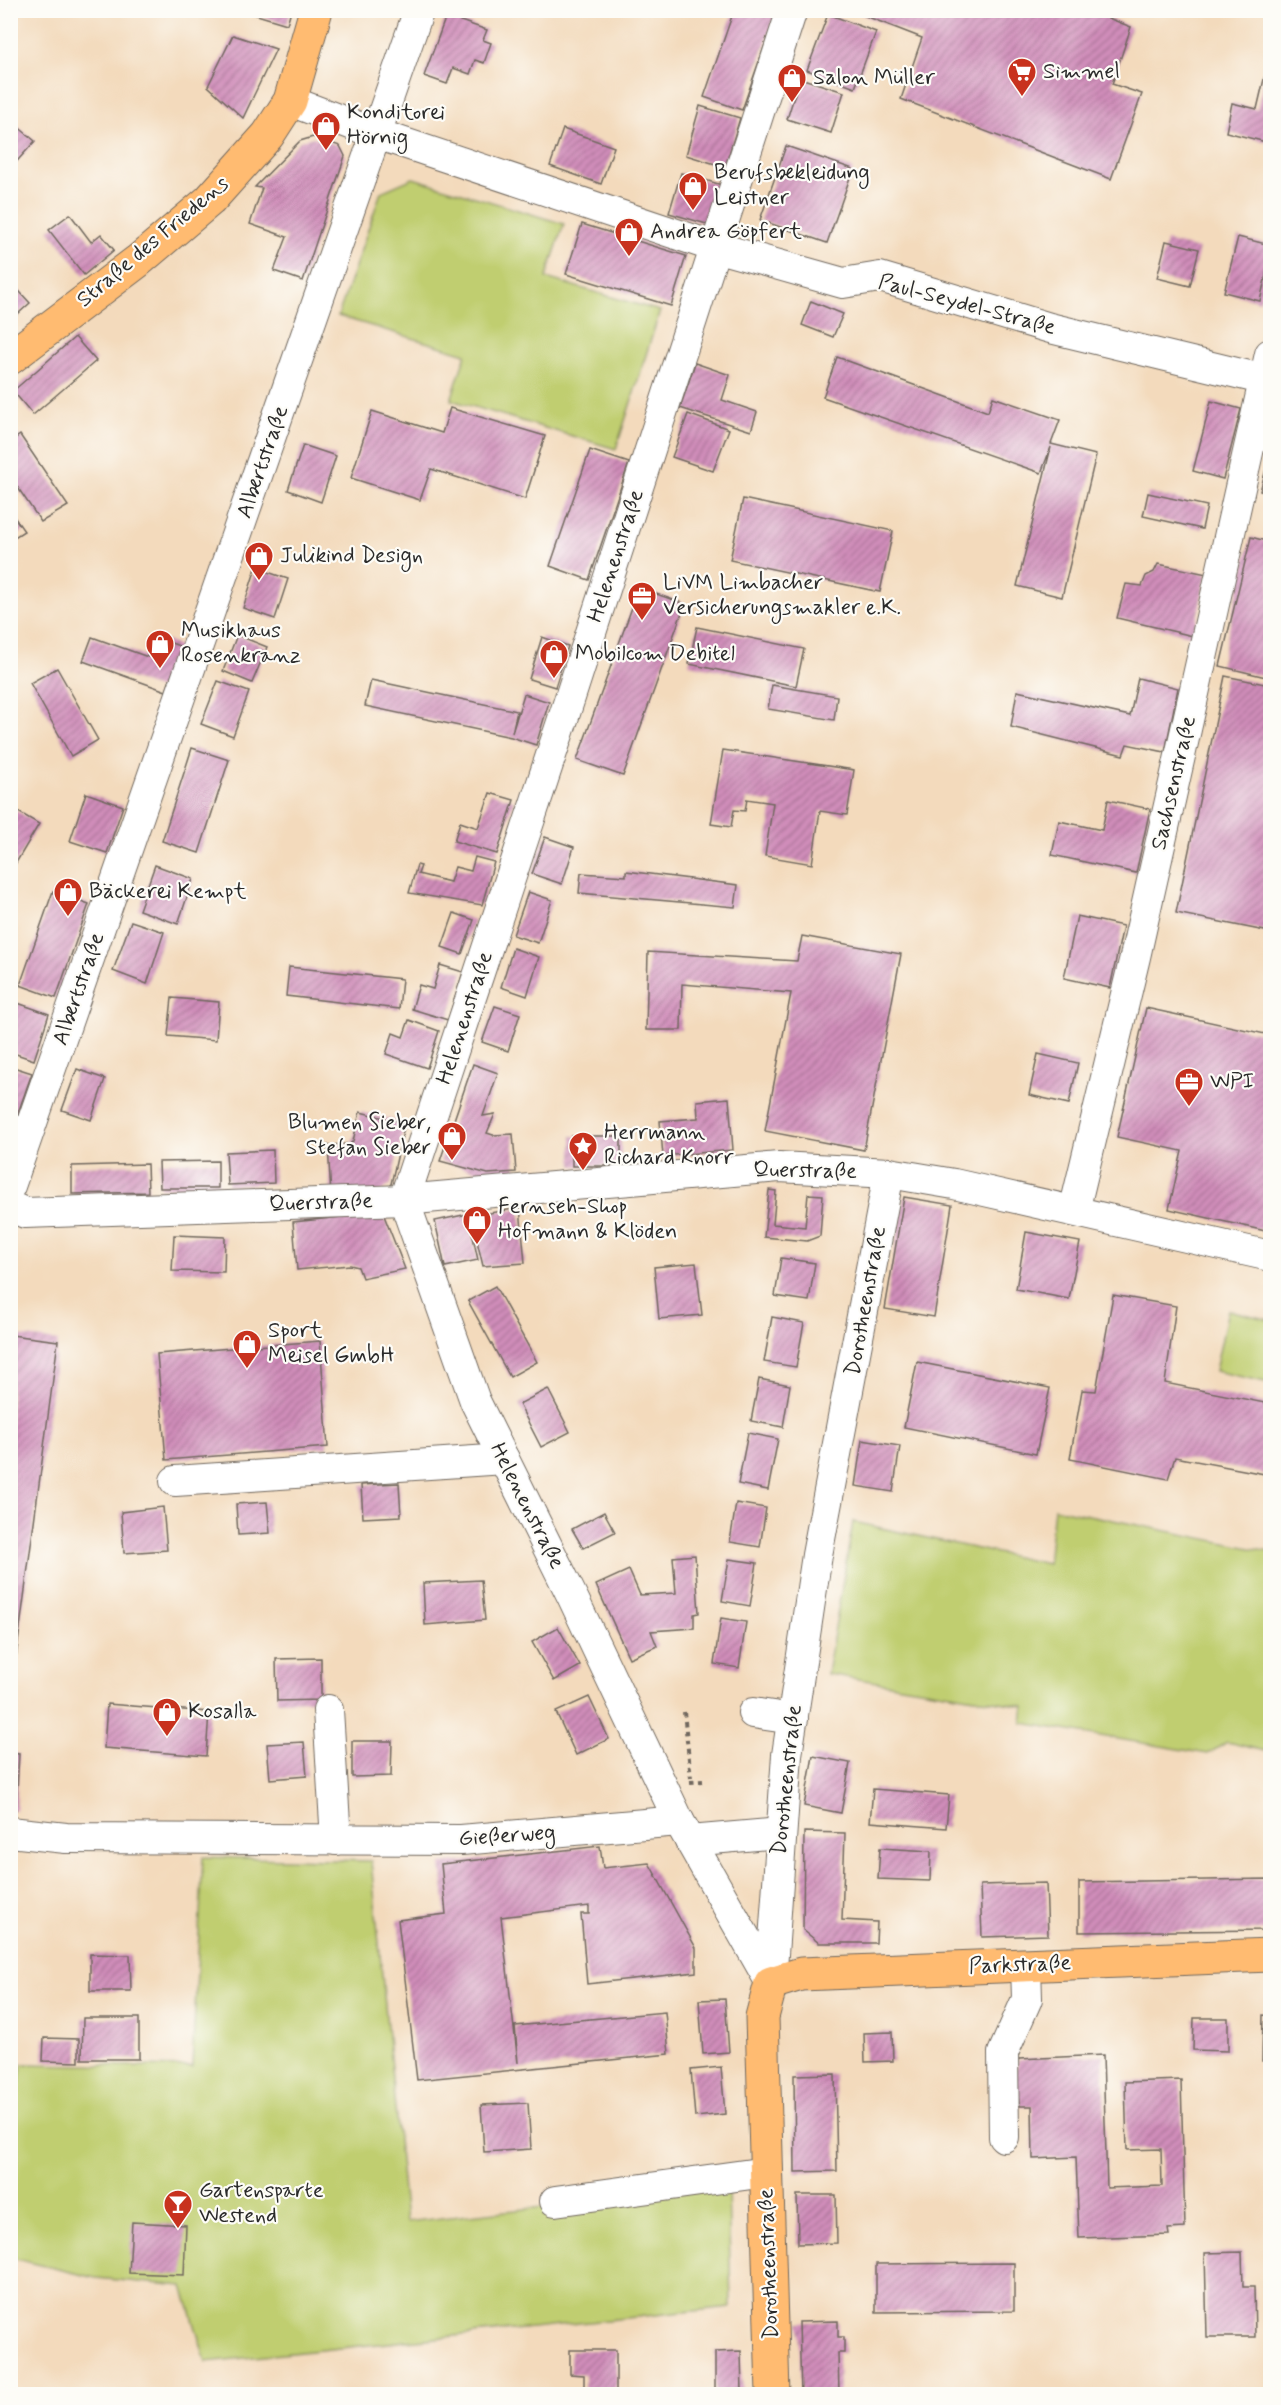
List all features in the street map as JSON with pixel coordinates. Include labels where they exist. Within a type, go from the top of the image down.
[{"type":"main road","name":"Straße des Friedens","points":[[10,358],[138,261],[210,200],[268,135],[291,101],[316,10]]},
{"type":"main road","name":"Parkstraße","points":[[771,1983],[801,1974],[1270,1955]]},
{"type":"main road","name":"Dorotheenstraße","points":[[771,1983],[762,2017],[773,2394]]},
{"type":"street","name":"Albertstraße","points":[[10,1186],[419,10]]},
{"type":"street","name":"Helenenstraße","points":[[771,1983],[684,1831],[572,1596],[475,1401],[404,1200],[566,710],[792,10]]},
{"type":"street","name":"Paul-Seydel-Straße","points":[[291,101],[377,134],[715,248],[843,283],[880,277],[1050,328],[1269,371]]},
{"type":"street","name":"Sachsenstraße","points":[[1074,1211],[1136,957],[1269,371]]},
{"type":"street","name":"Querstraße","points":[[10,1206],[25,1213],[404,1200],[779,1167],[889,1173],[954,1184],[1270,1256]]},
{"type":"street","name":"Dorotheenstraße","points":[[771,1983],[780,1833],[792,1719],[817,1554],[889,1173]]},
{"type":"street","points":[[175,1481],[504,1459]]},
{"type":"street","points":[[328,1710],[336,1840]]},
{"type":"street","points":[[753,1713],[792,1719]]},
{"type":"street","name":"Gießerweg","points":[[10,1832],[66,1838],[336,1840],[461,1840],[684,1831],[780,1833]]},
{"type":"street","points":[[1004,2137],[1003,2053],[1027,1999],[1026,1965]]},
{"type":"street","points":[[555,2200],[766,2172]]},
{"type":"path","points":[[684,1712],[691,1782]]},
{"type":"green space","points":[[413,178],[564,224],[546,278],[660,311],[616,449],[451,400],[466,354],[338,316],[381,192]]},
{"type":"green space","points":[[1228,1310],[1270,1320],[1270,1383],[1215,1371]]},
{"type":"green space","points":[[1054,1508],[1270,1552],[1270,1752],[1227,1742],[1208,1754],[1022,1723],[1024,1706],[827,1674],[853,1522],[1048,1564]]},
{"type":"green space","points":[[203,1857],[371,1861],[406,2222],[728,2187],[731,2307],[206,2362],[183,2286],[96,2278],[11,2258],[11,2133],[22,2064],[192,2067]]},
{"type":"building","points":[[240,10],[291,10],[287,24]]},
{"type":"building","points":[[734,10],[777,10],[742,110],[704,97]]},
{"type":"building","name":"Simmel","points":[[850,10],[1088,10],[1131,27],[1112,84],[1142,94],[1111,179],[901,99],[922,38]]},
{"type":"building","points":[[828,14],[876,32],[855,88],[807,70]]},
{"type":"building","points":[[446,16],[487,30],[483,40],[491,43],[484,63],[475,60],[470,74],[453,68],[447,84],[424,76]]},
{"type":"building","points":[[233,35],[276,49],[243,118],[208,86]]},
{"type":"building","points":[[1265,75],[1270,76],[1270,143],[1226,132],[1232,103],[1257,109]]},
{"type":"building","points":[[800,78],[844,92],[831,133],[787,119]]},
{"type":"building","points":[[700,106],[740,118],[725,167],[686,155]]},
{"type":"building","points":[[10,120],[35,141],[10,169]]},
{"type":"building","points":[[563,129],[614,147],[601,184],[550,166]]},
{"type":"building","points":[[313,137],[340,146],[345,156],[303,281],[274,271],[287,237],[250,224],[262,188],[255,187],[300,141]]},
{"type":"building","points":[[786,146],[853,169],[827,243],[760,220]]},
{"type":"building","points":[[681,173],[722,185],[710,225],[669,213]]},
{"type":"building","points":[[70,214],[91,242],[101,234],[114,250],[84,275],[49,230]]},
{"type":"building","points":[[582,224],[686,256],[671,306],[566,274]]},
{"type":"building","points":[[1238,237],[1270,245],[1270,258],[1260,301],[1224,292]]},
{"type":"building","points":[[1166,241],[1199,249],[1190,286],[1157,278]]},
{"type":"building","points":[[10,281],[30,303],[10,321]]},
{"type":"building","points":[[811,301],[843,314],[833,337],[802,325]]},
{"type":"building","points":[[75,337],[96,361],[33,415],[13,391]]},
{"type":"building","points":[[837,357],[988,412],[993,397],[1060,420],[1051,444],[1096,455],[1062,597],[1017,586],[1051,447],[1041,473],[823,397]]},
{"type":"building","points":[[695,363],[730,375],[722,400],[757,412],[751,431],[680,408]]},
{"type":"building","points":[[1211,401],[1241,409],[1223,479],[1193,471]]},
{"type":"building","points":[[450,408],[545,436],[525,499],[431,469],[420,500],[351,478],[372,411],[442,433]]},
{"type":"building","points":[[688,414],[729,429],[713,471],[672,457]]},
{"type":"building","points":[[20,435],[68,506],[41,522],[10,476],[10,442]]},
{"type":"building","points":[[303,445],[336,456],[321,502],[288,490]]},
{"type":"building","points":[[590,450],[629,463],[589,580],[550,566]]},
{"type":"building","points":[[1270,455],[1270,494],[1260,491]]},
{"type":"building","points":[[1148,493],[1207,506],[1202,529],[1143,516]]},
{"type":"building","points":[[743,499],[893,531],[880,592],[730,560]]},
{"type":"building","points":[[10,511],[24,531],[10,540]]},
{"type":"building","points":[[1251,537],[1270,542],[1270,678],[1220,666]]},
{"type":"building","points":[[1158,564],[1207,574],[1193,636],[1117,618],[1126,584],[1142,586],[1146,576],[1154,572]]},
{"type":"building","points":[[256,568],[288,579],[275,619],[243,608]]},
{"type":"building","points":[[639,588],[685,604],[623,776],[577,760]]},
{"type":"building","points":[[697,627],[804,649],[796,686],[689,664]]},
{"type":"building","points":[[237,635],[267,647],[252,683],[223,671]]},
{"type":"building","points":[[92,637],[148,657],[155,637],[182,647],[166,691],[83,661]]},
{"type":"building","points":[[542,637],[568,646],[555,687],[529,679]]},
{"type":"building","points":[[57,668],[98,740],[71,756],[30,683]]},
{"type":"building","points":[[1225,676],[1270,685],[1270,932],[1176,913]]},
{"type":"building","points":[[1138,678],[1178,688],[1165,752],[1127,744],[1123,755],[1011,727],[1017,691],[1130,716]]},
{"type":"building","points":[[371,680],[517,711],[512,733],[524,694],[549,702],[536,745],[511,737],[365,706]]},
{"type":"building","points":[[218,681],[249,692],[233,736],[201,724]]},
{"type":"building","points":[[772,685],[837,696],[834,720],[768,709]]},
{"type":"building","points":[[192,748],[229,760],[199,853],[162,841]]},
{"type":"building","points":[[723,750],[854,770],[847,815],[820,811],[812,864],[765,856],[773,803],[747,799],[745,811],[734,810],[731,827],[711,824]]},
{"type":"building","points":[[86,793],[123,806],[107,853],[70,841]]},
{"type":"building","points":[[490,793],[514,800],[497,854],[454,841],[460,822],[478,828]]},
{"type":"building","points":[[1108,800],[1150,809],[1136,873],[1052,855],[1059,821],[1102,830]]},
{"type":"building","points":[[10,807],[39,824],[10,873]]},
{"type":"building","points":[[545,837],[574,847],[562,884],[532,874]]},
{"type":"building","points":[[475,857],[494,862],[482,905],[409,893],[417,865],[421,866],[418,874],[450,882],[455,867],[471,871]]},
{"type":"building","points":[[155,865],[193,879],[178,924],[139,910]]},
{"type":"building","points":[[626,871],[738,885],[735,907],[579,893],[581,873],[626,876]]},
{"type":"building","points":[[53,891],[89,904],[56,998],[20,985]]},
{"type":"building","points":[[528,892],[552,900],[538,943],[513,935]]},
{"type":"building","points":[[454,913],[474,920],[462,954],[442,947]]},
{"type":"building","points":[[1077,916],[1123,926],[1110,988],[1064,978]]},
{"type":"building","points":[[131,921],[164,932],[147,984],[113,971]]},
{"type":"building","points":[[802,936],[901,954],[864,1150],[765,1131],[791,993],[682,984],[681,1030],[646,1030],[648,952],[797,961]]},
{"type":"building","points":[[513,948],[539,957],[527,996],[501,987]]},
{"type":"building","points":[[440,965],[463,972],[448,1020],[412,1009],[419,985],[433,989]]},
{"type":"building","points":[[289,967],[402,979],[399,1009],[286,996]]},
{"type":"building","points":[[172,998],[219,1002],[216,1040],[168,1036]]},
{"type":"building","points":[[12,1001],[49,1014],[34,1060],[10,1052]]},
{"type":"building","points":[[495,1006],[520,1014],[508,1051],[482,1042]]},
{"type":"building","points":[[1146,1008],[1270,1035],[1270,1232],[1169,1209],[1182,1151],[1117,1137]]},
{"type":"building","points":[[409,1020],[439,1031],[427,1068],[386,1054],[393,1033],[403,1037]]},
{"type":"building","points":[[1038,1054],[1078,1063],[1069,1104],[1029,1095]]},
{"type":"building","points":[[473,1064],[498,1073],[483,1116],[495,1114],[487,1133],[513,1134],[516,1172],[488,1174],[440,1161]]},
{"type":"building","points":[[10,1066],[32,1073],[11,1133],[10,1133]]},
{"type":"building","points":[[77,1069],[105,1079],[91,1120],[62,1110]]},
{"type":"building","points":[[729,1098],[733,1150],[663,1156],[660,1121],[698,1118],[697,1101]]},
{"type":"building","points":[[360,1112],[405,1123],[391,1184],[379,1193],[331,1196],[328,1145],[350,1144],[353,1141]]},
{"type":"building","points":[[572,1136],[621,1136],[621,1166],[572,1166]]},
{"type":"building","points":[[273,1150],[274,1183],[228,1185],[226,1152]]},
{"type":"building","points":[[218,1161],[218,1188],[160,1188],[159,1162]]},
{"type":"building","points":[[147,1164],[148,1192],[72,1194],[72,1166]]},
{"type":"building","points":[[769,1190],[776,1191],[773,1224],[805,1227],[808,1194],[823,1195],[820,1236],[807,1241],[764,1237]]},
{"type":"building","points":[[904,1197],[952,1205],[934,1317],[885,1309]]},
{"type":"building","points":[[520,1208],[525,1263],[483,1266],[471,1216]]},
{"type":"building","points":[[383,1213],[405,1269],[362,1278],[358,1267],[350,1265],[297,1270],[293,1222]]},
{"type":"building","points":[[468,1214],[478,1260],[445,1267],[435,1221]]},
{"type":"building","points":[[1026,1232],[1080,1242],[1069,1299],[1016,1289]]},
{"type":"building","points":[[174,1235],[225,1237],[224,1272],[172,1271]]},
{"type":"building","points":[[781,1258],[815,1263],[809,1301],[775,1296]]},
{"type":"building","points":[[696,1263],[702,1315],[659,1319],[654,1267]]},
{"type":"building","points":[[495,1286],[537,1362],[510,1377],[468,1301]]},
{"type":"building","points":[[1113,1295],[1176,1306],[1165,1383],[1270,1404],[1270,1475],[1175,1457],[1168,1479],[1070,1459],[1082,1390],[1096,1391]]},
{"type":"building","points":[[772,1317],[804,1323],[796,1367],[764,1362]]},
{"type":"building","points":[[11,1335],[58,1341],[12,1688],[10,1688]]},
{"type":"building","points":[[320,1341],[328,1447],[166,1460],[157,1354]]},
{"type":"building","points":[[917,1362],[1050,1388],[1036,1454],[904,1427]]},
{"type":"building","points":[[759,1379],[790,1385],[783,1427],[751,1421]]},
{"type":"building","points":[[548,1389],[570,1432],[541,1447],[519,1404]]},
{"type":"building","points":[[748,1433],[778,1439],[768,1490],[738,1484]]},
{"type":"building","points":[[862,1440],[900,1446],[893,1492],[855,1486]]},
{"type":"building","points":[[399,1483],[401,1516],[363,1518],[361,1485]]},
{"type":"building","points":[[267,1502],[270,1533],[238,1535],[236,1504]]},
{"type":"building","points":[[736,1503],[766,1508],[760,1547],[730,1542]]},
{"type":"building","points":[[163,1507],[167,1550],[124,1553],[121,1512]]},
{"type":"building","points":[[604,1512],[615,1532],[583,1548],[572,1529]]},
{"type":"building","points":[[695,1555],[699,1613],[694,1614],[694,1628],[651,1631],[657,1646],[629,1658],[596,1585],[629,1570],[640,1595],[676,1593],[673,1557]]},
{"type":"building","points":[[729,1559],[757,1563],[750,1606],[722,1601]]},
{"type":"building","points":[[481,1580],[485,1620],[425,1625],[423,1583]]},
{"type":"building","points":[[721,1618],[746,1622],[739,1668],[714,1664]]},
{"type":"building","points":[[558,1627],[580,1666],[554,1681],[532,1642]]},
{"type":"building","points":[[321,1658],[321,1700],[277,1701],[276,1659]]},
{"type":"building","points":[[589,1697],[609,1739],[576,1755],[556,1712]]},
{"type":"building","points":[[107,1704],[209,1712],[206,1756],[104,1748]]},
{"type":"building","points":[[352,1741],[392,1741],[391,1776],[352,1777]]},
{"type":"building","points":[[304,1742],[307,1776],[270,1779],[267,1744]]},
{"type":"building","points":[[10,1753],[19,1754],[16,1810],[10,1810]]},
{"type":"building","points":[[813,1756],[850,1763],[841,1813],[804,1806]]},
{"type":"building","points":[[873,1789],[949,1795],[946,1828],[870,1822]]},
{"type":"building","points":[[804,1832],[845,1833],[842,1920],[877,1922],[876,1943],[819,1943],[803,1930]]},
{"type":"building","points":[[600,1846],[603,1868],[649,1863],[696,1948],[696,1972],[587,1984],[581,1914],[589,1914],[589,1906],[501,1917],[518,2063],[515,2026],[665,2012],[669,2054],[417,2080],[398,1920],[446,1914],[441,1864]]},
{"type":"building","points":[[880,1848],[931,1851],[930,1881],[878,1879]]},
{"type":"building","points":[[1270,1879],[1270,1930],[1079,1932],[1079,1882]]},
{"type":"building","points":[[1046,1883],[1048,1935],[982,1937],[980,1885]]},
{"type":"building","points":[[90,1954],[130,1955],[131,1991],[90,1991]]},
{"type":"building","points":[[725,1999],[729,2052],[703,2054],[699,2000]]},
{"type":"building","points":[[1263,2015],[1270,2016],[1270,2061],[1262,2061]]},
{"type":"building","points":[[83,2018],[139,2018],[139,2059],[82,2059]]},
{"type":"building","points":[[1194,2018],[1228,2018],[1228,2051],[1193,2050]]},
{"type":"building","points":[[892,2032],[893,2061],[865,2062],[864,2033]]},
{"type":"building","points":[[44,2038],[79,2039],[79,2062],[43,2061]]},
{"type":"building","points":[[1103,2055],[1107,2188],[1162,2186],[1161,2149],[1127,2150],[1125,2082],[1181,2080],[1185,2228],[1168,2229],[1169,2235],[1079,2238],[1076,2157],[1033,2159],[1032,2106],[1020,2106],[1013,2073],[1019,2059]]},
{"type":"building","points":[[721,2067],[725,2114],[695,2117],[691,2070]]},
{"type":"building","points":[[835,2074],[837,2171],[795,2172],[794,2075]]},
{"type":"building","points":[[528,2103],[531,2149],[484,2152],[481,2105]]},
{"type":"building","points":[[797,2195],[836,2195],[837,2243],[798,2244]]},
{"type":"building","points":[[132,2222],[186,2225],[184,2275],[129,2273]]},
{"type":"building","points":[[1242,2252],[1243,2287],[1254,2287],[1255,2337],[1207,2337],[1205,2253]]},
{"type":"building","points":[[1014,2263],[1014,2311],[876,2312],[876,2264]]},
{"type":"building","points":[[838,2321],[838,2337],[844,2337],[844,2353],[838,2353],[839,2394],[801,2394],[799,2322]]},
{"type":"building","points":[[570,2350],[616,2350],[616,2394],[584,2394],[584,2375],[570,2374]]},
{"type":"building","points":[[741,2351],[742,2394],[715,2394],[715,2352]]},
{"type":"place","name":"Simmel","points":[[1022,98]]},
{"type":"place","name":"Salon Müller","points":[[792,104]]},
{"type":"place","name":"Konditorei Hörnig","points":[[326,152]]},
{"type":"place","name":"Berufsbekleidung Leistner","points":[[693,212]]},
{"type":"place","name":"Andrea Göpfert","points":[[629,258]]},
{"type":"place","name":"Julikind Design","points":[[259,582]]},
{"type":"place","name":"LiVM Limbacher Versicherungsmakler e.K.","points":[[642,622]]},
{"type":"place","name":"Musikhaus Rosenkranz","points":[[160,670]]},
{"type":"place","name":"Mobilcom Debitel","points":[[554,680]]},
{"type":"place","name":"Bäckerei Kempt","points":[[68,918]]},
{"type":"place","name":"WPI","points":[[1189,1108]]},
{"type":"place","name":"Blumen Sieber, Stefan Sieber","points":[[452,1162]]},
{"type":"place","name":"Herrmann Richard Knorr","points":[[583,1172]]},
{"type":"place","name":"Fernseh-Shop Hofmann & Klöden","points":[[477,1246]]},
{"type":"place","name":"Sport Meisel GmbH","points":[[247,1370]]},
{"type":"place","name":"Kosalla","points":[[167,1738]]},
{"type":"place","name":"Gartensparte Westend","points":[[178,2230]]}]
